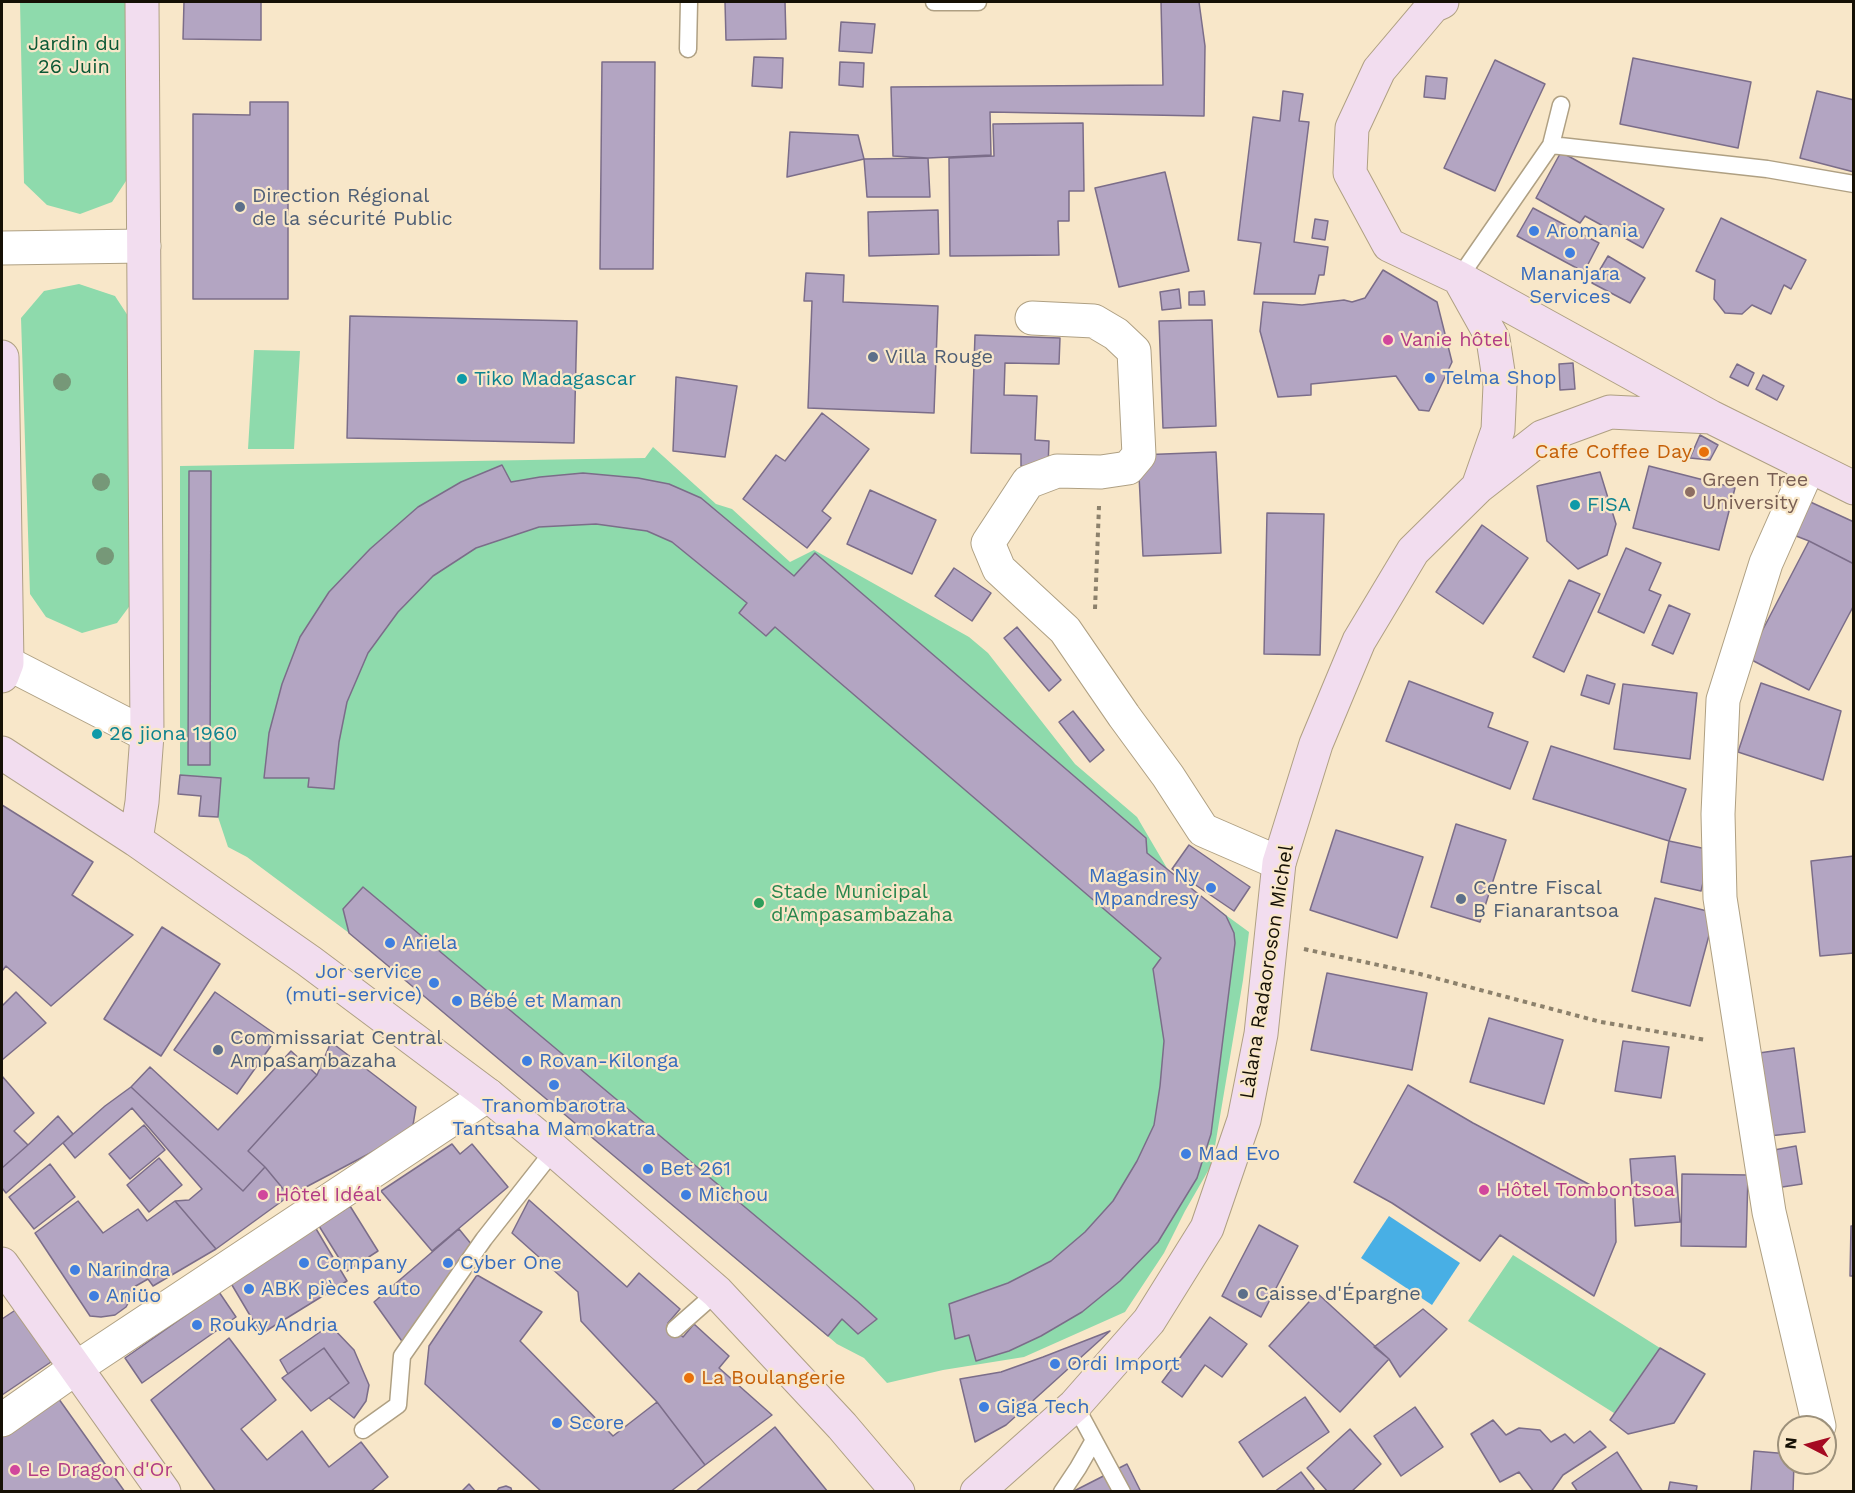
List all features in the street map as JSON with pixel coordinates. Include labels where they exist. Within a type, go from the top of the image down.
[{"type":"street","points":[[136,840],[142,802],[147,735],[142,2]]},
{"type":"street","points":[[1442,2],[1433,6],[1379,70],[1352,128],[1350,173],[1389,245],[1459,278],[1711,417],[1854,488]]},
{"type":"street","points":[[2,248],[144,246]]},
{"type":"street","points":[[1459,278],[1493,339],[1500,384],[1498,430],[1478,487]]},
{"type":"street","points":[[1032,318],[1094,321],[1116,334],[1134,351],[1139,455],[1128,468],[1101,472],[1057,471],[1028,482],[988,543],[999,569],[1065,630],[1168,776],[1203,830],[1279,863]]},
{"type":"street","points":[[2,357],[4,670],[147,735]]},
{"type":"street","name":"Làlana Radaoroson Michel","points":[[977,1491],[1075,1405],[1149,1321],[1207,1228],[1244,1120],[1261,1034],[1279,863],[1316,744],[1359,641],[1413,551],[1478,487],[1542,437],[1610,412],[1711,417]]},
{"type":"street","points":[[1809,466],[1766,563],[1723,700],[1718,813],[1720,898],[1769,1212],[1816,1415]]},
{"type":"street","points":[[2,753],[136,840],[309,961],[488,1095],[717,1292],[842,1426],[898,1491]]},
{"type":"street","points":[[2,1420],[75,1368],[488,1095]]},
{"type":"street","points":[[2,1264],[164,1491]]},
{"type":"lane","points":[[688,49],[689,2]]},
{"type":"lane","points":[[934,2],[978,2]]},
{"type":"lane","points":[[1459,278],[1551,146],[1561,105]]},
{"type":"lane","points":[[1551,146],[1767,169],[1854,184]]},
{"type":"lane","points":[[363,1430],[398,1405],[402,1356],[484,1239],[554,1150]]},
{"type":"lane","points":[[675,1329],[717,1292]]},
{"type":"lane","points":[[1075,1405],[1122,1491]]},
{"type":"lane","points":[[1062,1491],[1094,1440]]},
{"type":"path","points":[[1095,613],[1101,472]]},
{"type":"path","points":[[1272,943],[1420,974],[1601,1022],[1742,1046]]},
{"type":"green space","name":"Jardin du 26 Juin","points":[[20,2],[128,2],[128,178],[112,202],[80,214],[47,205],[24,183]]},
{"type":"green space","points":[[79,284],[115,296],[132,322],[137,596],[117,623],[82,633],[46,617],[30,594],[21,318],[44,291]]},
{"type":"green space","points":[[254,350],[300,351],[294,449],[248,449]]},
{"type":"green space","name":"Stade Municipal d'Ampasambazaha","points":[[653,447],[716,504],[732,509],[790,562],[814,550],[969,637],[988,653],[1075,764],[1137,817],[1171,875],[1249,932],[1212,1164],[1164,1253],[1125,1312],[1024,1357],[943,1370],[887,1383],[864,1358],[837,1344],[349,933],[247,857],[228,847],[218,817],[221,778],[180,775],[180,466],[645,458]]},
{"type":"green space","points":[[1513,1255],[1660,1348],[1614,1413],[1468,1321]]},
{"type":"water","points":[[1389,1216],[1460,1263],[1432,1305],[1361,1258]]},
{"type":"building","points":[[184,2],[261,2],[261,40],[183,39]]},
{"type":"building","points":[[725,2],[785,2],[786,39],[726,40]]},
{"type":"building","points":[[1161,2],[1199,2],[1205,46],[1204,116],[990,112],[991,155],[928,158],[893,156],[891,87],[1163,85]]},
{"type":"building","points":[[841,22],[875,24],[872,53],[839,51]]},
{"type":"building","points":[[754,57],[783,58],[782,88],[752,86]]},
{"type":"building","points":[[1633,58],[1751,82],[1738,148],[1620,124]]},
{"type":"building","points":[[1495,60],[1545,84],[1495,191],[1444,168]]},
{"type":"building","points":[[602,62],[655,62],[653,269],[600,269]]},
{"type":"building","points":[[840,62],[864,63],[863,87],[839,85]]},
{"type":"building","points":[[1426,76],[1447,78],[1445,99],[1424,97]]},
{"type":"building","points":[[1283,91],[1303,94],[1299,121],[1309,122],[1294,242],[1328,247],[1324,275],[1319,275],[1315,294],[1254,294],[1261,243],[1238,240],[1253,117],[1280,121]]},
{"type":"building","points":[[1817,91],[1854,100],[1854,172],[1800,158]]},
{"type":"building","name":"Direction Régional de la sécurité Public","points":[[250,102],[288,102],[288,299],[193,299],[193,114],[250,115]]},
{"type":"building","points":[[1083,123],[1084,191],[1069,191],[1069,221],[1058,221],[1059,255],[950,256],[949,158],[994,156],[993,124]]},
{"type":"building","points":[[790,132],[858,135],[864,159],[787,177]]},
{"type":"building","points":[[1561,152],[1664,209],[1643,248],[1585,216],[1580,223],[1536,198]]},
{"type":"building","points":[[928,158],[930,197],[867,197],[864,159]]},
{"type":"building","points":[[1165,172],[1189,271],[1119,287],[1095,188]]},
{"type":"building","points":[[1533,208],[1599,243],[1584,272],[1517,236]]},
{"type":"building","points":[[938,210],[939,254],[869,256],[868,212]]},
{"type":"building","points":[[1721,218],[1806,260],[1791,289],[1784,285],[1771,314],[1752,305],[1742,314],[1725,313],[1714,299],[1715,280],[1696,271]]},
{"type":"building","points":[[1315,219],[1328,221],[1325,240],[1312,238]]},
{"type":"building","points":[[1608,256],[1645,278],[1630,303],[1592,283]]},
{"type":"building","points":[[1383,270],[1437,302],[1452,362],[1429,411],[1419,410],[1396,376],[1311,384],[1311,395],[1278,397],[1260,331],[1263,302],[1302,305],[1344,300],[1352,302],[1365,298]]},
{"type":"building","name":"Villa Rouge","points":[[806,273],[844,275],[843,302],[938,306],[934,413],[808,408],[812,301],[804,301]]},
{"type":"building","points":[[1179,289],[1181,308],[1162,310],[1160,292]]},
{"type":"building","points":[[1204,291],[1205,305],[1189,305],[1189,292]]},
{"type":"building","name":"Tiko Madagascar","points":[[350,316],[577,321],[574,443],[347,438]]},
{"type":"building","points":[[1212,320],[1216,426],[1163,428],[1159,321]]},
{"type":"building","points":[[975,335],[1060,338],[1059,364],[1005,363],[1004,395],[1037,396],[1035,440],[1049,441],[1048,467],[1021,466],[1021,454],[971,453]]},
{"type":"building","points":[[1573,363],[1575,389],[1560,390],[1559,364]]},
{"type":"building","points":[[1737,364],[1754,373],[1748,386],[1730,377]]},
{"type":"building","points":[[1763,375],[1784,386],[1777,400],[1756,389]]},
{"type":"building","points":[[676,377],[737,386],[725,457],[673,451]]},
{"type":"building","points":[[822,413],[869,449],[822,511],[831,518],[807,548],[743,499],[776,455],[785,461]]},
{"type":"building","name":"Cafe Coffee Day","points":[[1700,435],[1718,445],[1710,460],[1690,458]]},
{"type":"building","points":[[1216,452],[1221,553],[1143,556],[1138,455]]},
{"type":"building","points":[[502,465],[511,482],[583,473],[638,478],[669,484],[701,498],[794,576],[815,553],[1146,838],[1147,853],[1226,916],[1234,933],[1235,943],[1211,1134],[1197,1178],[1158,1242],[1120,1281],[1082,1312],[1041,1336],[1009,1351],[976,1361],[969,1335],[955,1339],[949,1304],[1008,1283],[1051,1261],[1085,1232],[1113,1201],[1137,1161],[1154,1125],[1164,1041],[1153,969],[1161,958],[775,627],[766,636],[739,613],[747,603],[672,542],[647,531],[596,524],[539,527],[476,548],[433,576],[398,612],[368,653],[347,702],[339,742],[334,789],[308,787],[309,778],[264,778],[269,733],[282,684],[300,637],[329,592],[370,549],[418,507],[461,482]]},
{"type":"building","points":[[1649,466],[1735,488],[1719,550],[1633,528]]},
{"type":"building","points":[[189,471],[211,471],[210,765],[188,765]]},
{"type":"building","name":"FISA","points":[[1600,472],[1616,524],[1607,555],[1578,569],[1547,541],[1537,486]]},
{"type":"building","points":[[870,490],[936,520],[912,574],[847,544]]},
{"type":"building","points":[[1806,500],[1854,522],[1854,564],[1791,534]]},
{"type":"building","points":[[1267,513],[1324,514],[1320,655],[1264,654]]},
{"type":"building","points":[[1482,525],[1528,558],[1483,624],[1436,592]]},
{"type":"building","points":[[1809,541],[1854,564],[1854,605],[1809,690],[1748,658]]},
{"type":"building","points":[[1626,548],[1661,563],[1649,590],[1661,595],[1644,633],[1598,612]]},
{"type":"building","points":[[954,568],[991,593],[972,621],[935,596]]},
{"type":"building","points":[[1569,580],[1600,594],[1564,672],[1533,657]]},
{"type":"building","points":[[1669,605],[1690,614],[1673,654],[1652,645]]},
{"type":"building","points":[[1017,627],[1061,680],[1049,691],[1004,638]]},
{"type":"building","points":[[1587,675],[1615,684],[1609,704],[1581,695]]},
{"type":"building","points":[[1409,681],[1493,713],[1488,727],[1528,742],[1510,789],[1386,741]]},
{"type":"building","points":[[1761,683],[1841,711],[1823,780],[1738,752]]},
{"type":"building","points":[[1623,684],[1697,693],[1690,759],[1614,749]]},
{"type":"building","points":[[1073,711],[1104,750],[1090,762],[1059,722]]},
{"type":"building","points":[[1551,746],[1686,789],[1669,841],[1533,799]]},
{"type":"building","points":[[180,775],[221,778],[218,817],[199,816],[201,796],[178,794]]},
{"type":"building","points":[[2,805],[93,862],[72,895],[133,935],[51,1006],[6,966],[2,971]]},
{"type":"building","points":[[1456,824],[1506,840],[1480,922],[1431,907]]},
{"type":"building","points":[[1336,830],[1423,857],[1397,938],[1310,910]]},
{"type":"building","points":[[1669,841],[1711,850],[1701,891],[1661,882]]},
{"type":"building","points":[[1189,845],[1250,887],[1234,911],[1172,869]]},
{"type":"building","points":[[1854,856],[1854,953],[1820,956],[1811,861]]},
{"type":"building","points":[[363,887],[877,1319],[858,1334],[842,1319],[828,1336],[349,933],[343,909]]},
{"type":"building","points":[[1655,898],[1715,913],[1690,1006],[1632,991]]},
{"type":"building","points":[[162,927],[220,964],[161,1056],[104,1019]]},
{"type":"building","points":[[1327,973],[1427,993],[1412,1070],[1311,1050]]},
{"type":"building","points":[[16,992],[46,1023],[2,1060],[2,1006]]},
{"type":"building","points":[[215,992],[278,1036],[237,1094],[174,1050]]},
{"type":"building","points":[[1489,1018],[1563,1040],[1544,1104],[1470,1082]]},
{"type":"building","points":[[1623,1041],[1669,1047],[1661,1098],[1615,1091]]},
{"type":"building","points":[[331,1042],[416,1107],[412,1131],[289,1196],[248,1151],[317,1075]]},
{"type":"building","points":[[1794,1048],[1805,1132],[1769,1136],[1759,1053]]},
{"type":"building","points":[[291,1051],[317,1075],[248,1151],[265,1167],[243,1191],[131,1087],[150,1067],[218,1130]]},
{"type":"building","points":[[2,1076],[34,1113],[14,1131],[28,1145],[2,1168]]},
{"type":"building","name":"Hôtel Tombontsoa","points":[[1408,1085],[1473,1123],[1615,1198],[1616,1242],[1594,1296],[1500,1235],[1480,1261],[1392,1203],[1354,1182]]},
{"type":"building","points":[[131,1087],[243,1191],[265,1167],[289,1196],[216,1249],[175,1201],[189,1200],[202,1189],[132,1108],[75,1158],[63,1143],[105,1106]]},
{"type":"building","points":[[58,1116],[73,1134],[6,1193],[2,1188],[2,1168]]},
{"type":"building","points":[[144,1125],[165,1150],[130,1179],[109,1154]]},
{"type":"building","points":[[452,1144],[460,1154],[472,1144],[508,1187],[432,1251],[381,1191]]},
{"type":"building","points":[[1796,1146],[1802,1184],[1769,1189],[1763,1152]]},
{"type":"building","points":[[1675,1156],[1680,1222],[1635,1226],[1630,1159]]},
{"type":"building","points":[[159,1158],[182,1185],[149,1212],[127,1185]]},
{"type":"building","points":[[50,1164],[75,1197],[34,1229],[9,1197]]},
{"type":"building","points":[[1682,1174],[1748,1175],[1746,1247],[1681,1246]]},
{"type":"building","points":[[529,1200],[627,1287],[639,1273],[680,1309],[668,1323],[683,1337],[694,1324],[729,1356],[719,1368],[772,1415],[705,1465],[657,1402],[581,1321],[578,1292],[512,1233]]},
{"type":"building","points":[[78,1201],[103,1233],[138,1209],[147,1221],[175,1201],[216,1249],[153,1286],[148,1279],[134,1287],[134,1293],[126,1307],[115,1315],[90,1316],[35,1233]]},
{"type":"building","points":[[350,1206],[378,1251],[347,1271],[319,1226]]},
{"type":"building","points":[[1259,1225],[1298,1246],[1261,1317],[1222,1296]]},
{"type":"building","points":[[1851,1226],[1854,1226],[1854,1276],[1850,1276]]},
{"type":"building","points":[[315,1227],[347,1281],[261,1334],[229,1280]]},
{"type":"building","points":[[459,1229],[472,1245],[404,1344],[374,1302]]},
{"type":"building","points":[[477,1275],[542,1312],[520,1341],[613,1436],[657,1402],[705,1465],[670,1492],[542,1492],[425,1384],[429,1346]]},
{"type":"building","points":[[219,1292],[236,1317],[142,1383],[125,1358]]},
{"type":"building","points":[[1317,1293],[1389,1359],[1340,1412],[1269,1346]]},
{"type":"building","points":[[17,1309],[51,1362],[2,1395],[2,1319]]},
{"type":"building","points":[[1423,1309],[1447,1329],[1400,1377],[1389,1359],[1374,1347]]},
{"type":"building","points":[[1210,1317],[1247,1344],[1222,1377],[1205,1365],[1182,1397],[1162,1382]]},
{"type":"building","points":[[330,1325],[354,1350],[369,1385],[366,1401],[354,1418],[329,1398],[349,1383],[324,1348],[288,1374],[280,1360]]},
{"type":"building","points":[[1110,1331],[1006,1425],[975,1442],[960,1379],[1001,1372]]},
{"type":"building","points":[[229,1338],[276,1400],[241,1429],[267,1460],[302,1431],[329,1467],[361,1442],[388,1477],[370,1492],[216,1492],[151,1400]]},
{"type":"building","points":[[324,1348],[349,1383],[311,1411],[282,1378]]},
{"type":"building","points":[[1660,1348],[1705,1374],[1674,1423],[1628,1434],[1610,1420]]},
{"type":"building","points":[[56,1395],[125,1492],[2,1492],[2,1434]]},
{"type":"building","points":[[1305,1397],[1329,1432],[1263,1477],[1239,1442]]},
{"type":"building","points":[[1415,1407],[1443,1447],[1401,1476],[1374,1436]]},
{"type":"building","points":[[1493,1420],[1506,1435],[1519,1428],[1540,1430],[1551,1442],[1565,1434],[1574,1443],[1590,1431],[1606,1447],[1563,1475],[1551,1492],[1534,1492],[1519,1472],[1500,1482],[1471,1434]]},
{"type":"building","points":[[775,1427],[828,1492],[695,1492]]},
{"type":"building","points":[[1350,1429],[1381,1464],[1351,1492],[1328,1492],[1307,1468]]},
{"type":"building","points":[[1754,1451],[1777,1453],[1777,1475],[1794,1475],[1793,1492],[1751,1492]]},
{"type":"building","points":[[1617,1452],[1643,1492],[1578,1492],[1572,1483]]},
{"type":"building","points":[[1127,1464],[1141,1492],[1072,1492]]},
{"type":"building","points":[[1301,1472],[1314,1489],[1312,1492],[1274,1492]]},
{"type":"building","points":[[1670,1482],[1697,1486],[1696,1492],[1668,1492]]},
{"type":"building","points":[[469,1484],[476,1492],[461,1492]]},
{"type":"building","points":[[506,1486],[511,1488],[512,1492],[496,1492],[499,1488]]},
{"type":"place","name":"Direction Régional de la sécurité Public","points":[[240,207]]},
{"type":"place","name":"Aromania","points":[[1534,231]]},
{"type":"place","name":"Mananjara Services","points":[[1570,253]]},
{"type":"place","name":"Vanie hôtel","points":[[1388,340]]},
{"type":"place","name":"Villa Rouge","points":[[873,357]]},
{"type":"place","name":"Telma Shop","points":[[1430,378]]},
{"type":"place","name":"Tiko Madagascar","points":[[462,379]]},
{"type":"place","name":"Cafe Coffee Day","points":[[1704,452]]},
{"type":"place","name":"Green Tree University","points":[[1690,492]]},
{"type":"place","name":"FISA","points":[[1575,505]]},
{"type":"place","name":"26 jiona 1960","points":[[97,734]]},
{"type":"place","name":"Magasin Ny Mpandresy","points":[[1211,888]]},
{"type":"place","name":"Centre Fiscal B Fianarantsoa","points":[[1461,899]]},
{"type":"place","name":"Stade Municipal d'Ampasambazaha","points":[[759,903]]},
{"type":"place","name":"Ariela","points":[[390,943]]},
{"type":"place","name":"Jor service (muti-service)","points":[[434,983]]},
{"type":"place","name":"Bébé et Maman","points":[[457,1001]]},
{"type":"place","name":"Commissariat Central Ampasambazaha","points":[[218,1050]]},
{"type":"place","name":"Rovan-Kilonga","points":[[527,1061]]},
{"type":"place","name":"Tranombarotra Tantsaha Mamokatra","points":[[554,1085]]},
{"type":"place","name":"Mad Evo","points":[[1186,1154]]},
{"type":"place","name":"Bet 261","points":[[648,1169]]},
{"type":"place","name":"Hôtel Tombontsoa","points":[[1484,1190]]},
{"type":"place","name":"Hôtel Idéal","points":[[263,1195]]},
{"type":"place","name":"Michou","points":[[686,1195]]},
{"type":"place","name":"Company","points":[[304,1263]]},
{"type":"place","name":"Cyber One","points":[[448,1263]]},
{"type":"place","name":"Narindra","points":[[75,1270]]},
{"type":"place","name":"ABK pièces auto","points":[[249,1289]]},
{"type":"place","name":"Caisse d'Épargne","points":[[1243,1294]]},
{"type":"place","name":"Aniüo","points":[[94,1296]]},
{"type":"place","name":"Rouky Andria","points":[[197,1325]]},
{"type":"place","name":"Ordi Import","points":[[1055,1364]]},
{"type":"place","name":"La Boulangerie","points":[[689,1378]]},
{"type":"place","name":"Giga Tech","points":[[984,1407]]},
{"type":"place","name":"Score","points":[[557,1423]]},
{"type":"place","name":"Le Dragon d'Or","points":[[15,1470]]}]
